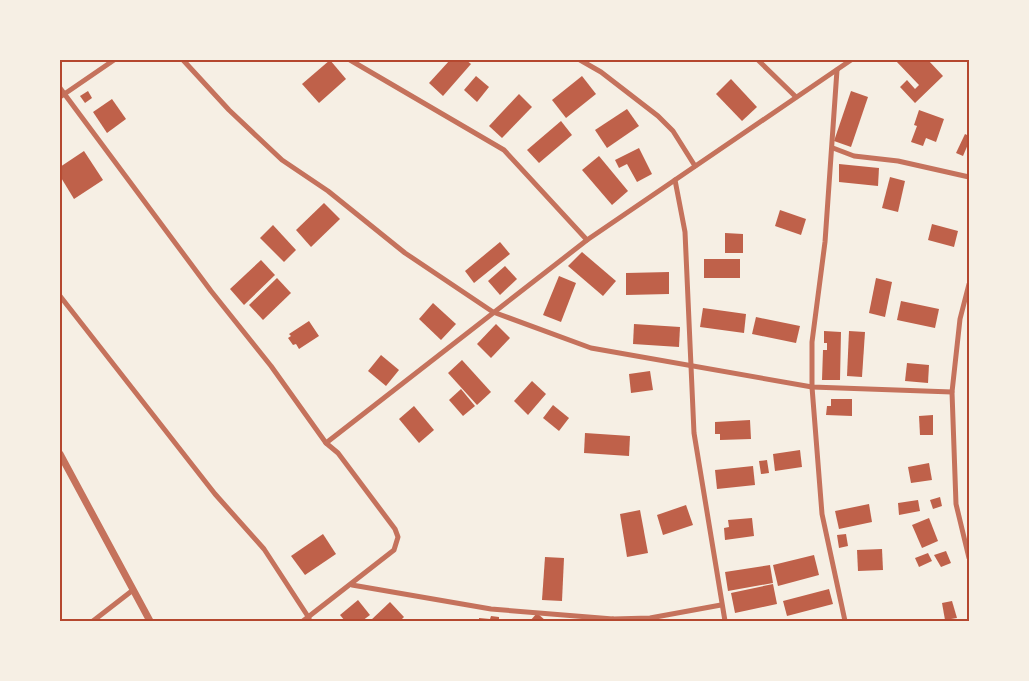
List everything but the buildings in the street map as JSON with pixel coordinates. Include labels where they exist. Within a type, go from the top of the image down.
[{"type":"street","points":[[62,96],[114,60]]},
{"type":"street","points":[[183,60],[229,110],[282,160],[328,191],[405,253],[493,312],[591,348],[812,387],[952,392]]},
{"type":"street","points":[[350,60],[504,150],[587,240]]},
{"type":"street","points":[[580,60],[602,72],[658,116],[673,131],[696,166]]},
{"type":"street","points":[[758,60],[796,97]]},
{"type":"street","points":[[326,443],[587,240],[851,60]]},
{"type":"street","points":[[837,70],[825,242],[812,342],[812,387],[822,514],[845,621]]},
{"type":"street","points":[[60,88],[62,96],[211,291],[271,366],[326,443],[338,453],[373,498],[398,537],[394,550],[352,585],[303,621]]},
{"type":"street","points":[[833,148],[854,156],[898,161],[969,177]]},
{"type":"street","points":[[676,180],[685,232],[694,432],[725,621]]},
{"type":"street","points":[[969,284],[960,319],[952,392],[956,504],[969,558]]},
{"type":"street","points":[[60,296],[215,494],[264,549],[309,618]]},
{"type":"street","points":[[60,454],[150,621]]},
{"type":"street","points":[[352,585],[491,609],[612,620],[650,618],[721,605]]},
{"type":"street","points":[[93,621],[133,590]]}]
